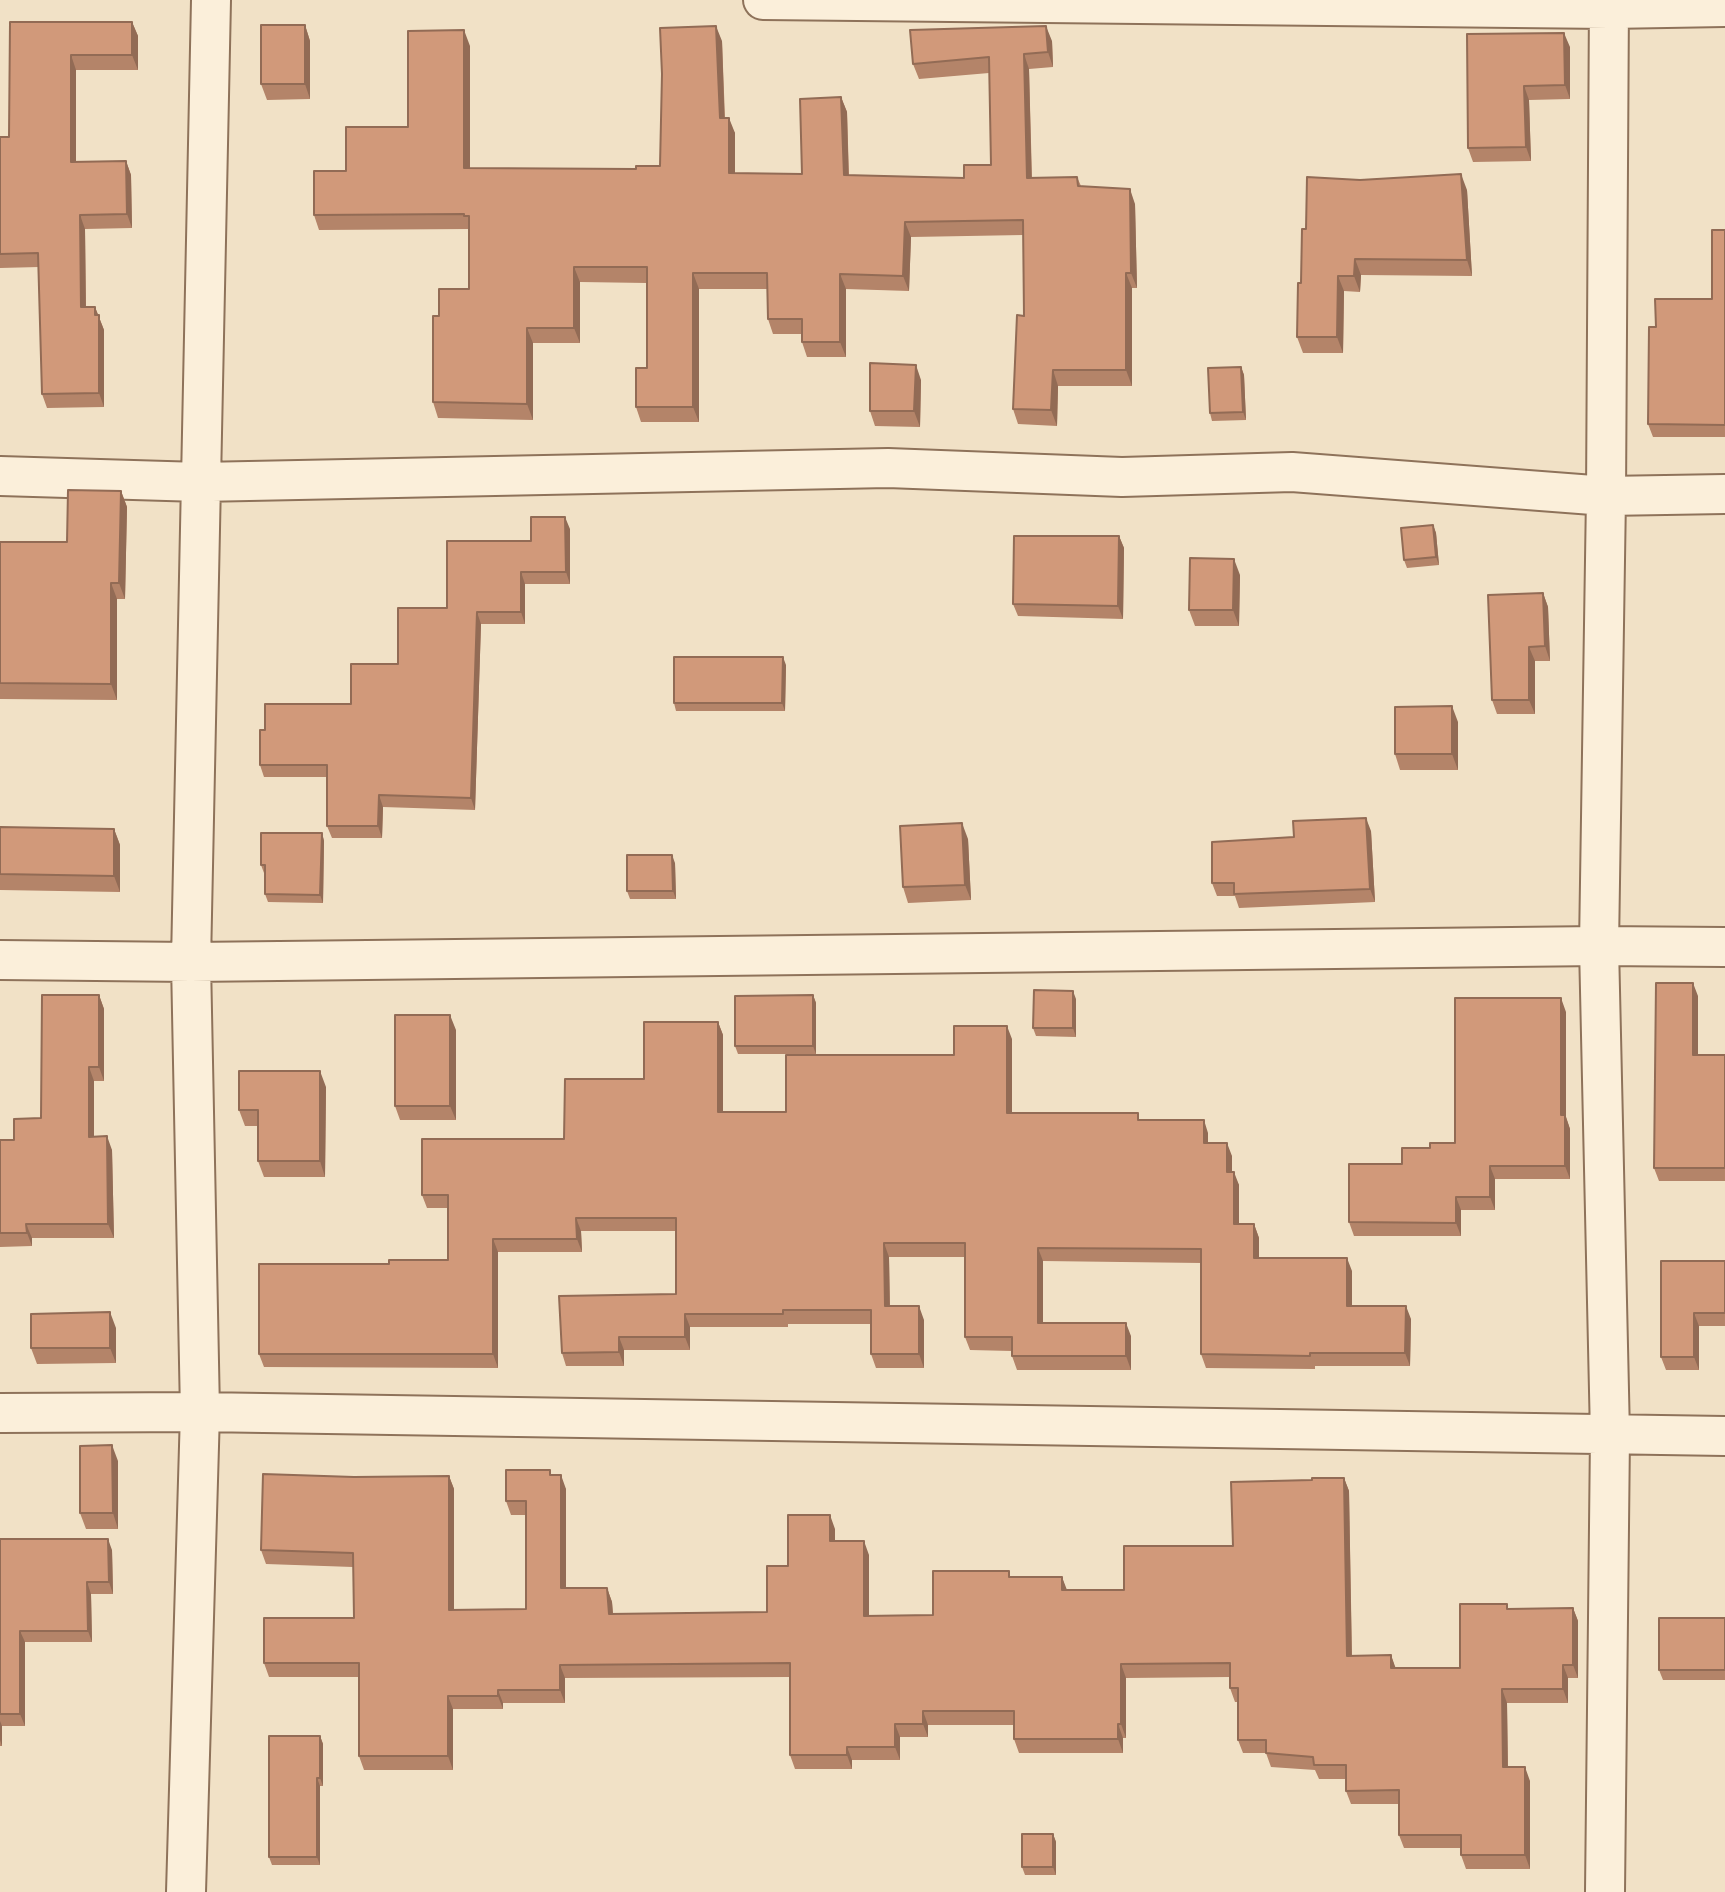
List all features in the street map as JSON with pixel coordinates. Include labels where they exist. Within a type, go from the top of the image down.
[{"type":"street","points":[[186,1892],[200,1412],[191,962],[211,0]]},
{"type":"street","points":[[763,0],[1725,8]]},
{"type":"street","points":[[1605,1892],[1610,1435],[1599,946],[1606,496],[1609,5]]},
{"type":"street","points":[[0,476],[200,482],[888,468],[1122,477],[1292,472],[1606,496],[1725,494]]},
{"type":"street","points":[[0,960],[191,962],[1599,946],[1725,947]]},
{"type":"street","points":[[0,1413],[200,1412],[1725,1436]]},
{"type":"building","points":[[10,22],[132,22],[132,55],[71,55],[71,162],[126,161],[127,214],[80,215],[81,307],[95,307],[95,315],[99,315],[99,393],[42,394],[38,253],[0,254],[0,137],[9,137]]},
{"type":"building","points":[[261,25],[305,25],[305,84],[261,84]]},
{"type":"building","points":[[716,26],[720,118],[729,118],[729,173],[802,174],[800,99],[841,97],[844,175],[964,178],[964,165],[991,165],[989,57],[913,64],[910,30],[1046,26],[1048,52],[1024,54],[1027,178],[1077,177],[1078,186],[1130,189],[1131,273],[1126,273],[1126,370],[1053,370],[1051,410],[1013,409],[1017,315],[1024,316],[1023,220],[905,222],[903,276],[840,274],[840,342],[802,342],[802,319],[768,319],[767,273],[693,273],[693,407],[636,407],[636,368],[647,368],[647,267],[574,267],[574,328],[527,328],[527,404],[433,402],[433,316],[439,316],[439,289],[469,289],[469,216],[314,215],[314,171],[346,171],[346,127],[408,127],[408,31],[464,30],[464,168],[636,169],[636,166],[660,166],[660,28]]},
{"type":"building","points":[[1564,33],[1565,85],[1524,86],[1526,147],[1468,148],[1467,34]]},
{"type":"building","points":[[1461,174],[1467,260],[1355,259],[1354,276],[1338,276],[1337,337],[1297,337],[1298,283],[1301,283],[1302,229],[1306,229],[1307,177],[1360,180]]},
{"type":"building","points":[[1712,230],[1725,230],[1725,425],[1648,424],[1649,327],[1656,327],[1655,299],[1712,299]]},
{"type":"building","points":[[870,363],[916,365],[914,411],[870,411]]},
{"type":"building","points":[[1241,367],[1243,412],[1210,413],[1208,368]]},
{"type":"building","points":[[68,490],[121,491],[119,583],[111,583],[111,684],[0,683],[0,542],[67,542]]},
{"type":"building","points":[[531,517],[565,517],[566,572],[521,572],[521,612],[477,612],[471,798],[379,795],[378,826],[327,826],[327,765],[260,765],[260,730],[265,730],[265,704],[351,704],[351,664],[398,664],[398,608],[447,608],[447,541],[531,541]]},
{"type":"building","points":[[1433,525],[1436,557],[1404,560],[1401,528]]},
{"type":"building","points":[[1014,536],[1119,536],[1118,606],[1013,604]]},
{"type":"building","points":[[1190,558],[1234,559],[1233,610],[1189,610]]},
{"type":"building","points":[[1543,593],[1545,646],[1529,647],[1529,700],[1492,700],[1488,595]]},
{"type":"building","points":[[674,657],[783,657],[782,703],[674,703]]},
{"type":"building","points":[[1452,706],[1452,754],[1395,754],[1395,707]]},
{"type":"building","points":[[1366,818],[1370,889],[1234,894],[1234,883],[1212,883],[1212,842],[1294,837],[1293,821]]},
{"type":"building","points":[[962,823],[965,885],[903,887],[900,826]]},
{"type":"building","points":[[0,827],[114,829],[114,876],[0,874]]},
{"type":"building","points":[[261,833],[322,833],[320,895],[265,894]]},
{"type":"building","points":[[627,855],[672,855],[673,891],[627,891]]},
{"type":"building","points":[[1656,983],[1693,983],[1693,1055],[1725,1055],[1725,1168],[1654,1168]]},
{"type":"building","points":[[1034,990],[1073,991],[1073,1028],[1033,1028]]},
{"type":"building","points":[[42,995],[99,995],[99,1067],[89,1067],[89,1137],[107,1136],[108,1224],[26,1224],[27,1233],[0,1233],[0,1140],[14,1140],[14,1119],[41,1118]]},
{"type":"building","points":[[813,995],[813,1046],[735,1046],[735,996]]},
{"type":"building","points":[[1455,998],[1561,998],[1561,1115],[1565,1115],[1565,1166],[1490,1166],[1490,1197],[1456,1197],[1456,1223],[1349,1222],[1349,1164],[1402,1164],[1402,1148],[1430,1148],[1430,1143],[1455,1143]]},
{"type":"building","points":[[395,1015],[450,1015],[450,1106],[395,1106]]},
{"type":"building","points":[[644,1022],[718,1022],[718,1112],[786,1112],[786,1055],[954,1055],[954,1026],[1007,1026],[1007,1113],[1138,1113],[1138,1120],[1204,1120],[1204,1143],[1227,1143],[1227,1172],[1234,1172],[1234,1224],[1254,1224],[1254,1258],[1347,1258],[1347,1306],[1406,1306],[1405,1353],[1310,1353],[1310,1356],[1201,1354],[1201,1249],[1038,1248],[1038,1323],[1126,1323],[1126,1356],[1012,1356],[1012,1337],[965,1337],[965,1243],[884,1243],[885,1306],[919,1306],[919,1354],[871,1354],[871,1310],[783,1310],[783,1314],[685,1314],[685,1337],[619,1337],[619,1352],[562,1353],[559,1296],[676,1294],[676,1218],[576,1218],[577,1239],[493,1239],[493,1354],[259,1354],[259,1264],[389,1264],[389,1260],[448,1260],[448,1195],[422,1195],[422,1139],[564,1139],[565,1079],[644,1079]]},
{"type":"building","points":[[239,1071],[320,1071],[320,1161],[258,1161],[258,1110],[239,1110]]},
{"type":"building","points":[[1661,1261],[1725,1261],[1725,1313],[1694,1313],[1694,1357],[1661,1357]]},
{"type":"building","points":[[110,1312],[110,1348],[31,1348],[31,1314]]},
{"type":"building","points":[[112,1445],[113,1513],[80,1513],[80,1446]]},
{"type":"building","points":[[506,1470],[550,1470],[550,1475],[561,1475],[561,1588],[607,1588],[609,1614],[767,1612],[767,1566],[788,1566],[788,1515],[830,1515],[830,1541],[864,1541],[864,1616],[933,1615],[933,1571],[1009,1571],[1009,1577],[1062,1577],[1062,1590],[1124,1590],[1124,1546],[1233,1546],[1231,1482],[1344,1478],[1347,1656],[1391,1655],[1391,1668],[1460,1668],[1460,1604],[1507,1604],[1507,1609],[1573,1608],[1573,1665],[1563,1665],[1563,1689],[1502,1689],[1503,1767],[1525,1767],[1525,1855],[1461,1855],[1461,1835],[1399,1835],[1399,1790],[1346,1791],[1346,1765],[1314,1765],[1313,1757],[1266,1753],[1266,1740],[1238,1740],[1238,1688],[1230,1688],[1230,1663],[1121,1664],[1121,1724],[1118,1724],[1118,1739],[1014,1739],[1014,1711],[923,1711],[923,1724],[895,1724],[895,1747],[847,1747],[847,1755],[790,1755],[790,1663],[560,1665],[560,1690],[498,1690],[498,1696],[448,1696],[448,1756],[359,1756],[359,1663],[264,1663],[264,1618],[354,1618],[353,1553],[261,1550],[263,1474],[449,1476],[449,1610],[526,1609],[526,1501],[506,1501]]},
{"type":"building","points":[[0,1539],[108,1539],[109,1582],[87,1582],[88,1631],[20,1631],[20,1714],[0,1714]]},
{"type":"building","points":[[1659,1618],[1725,1618],[1725,1670],[1659,1670]]},
{"type":"building","points":[[269,1736],[320,1736],[317,1857],[269,1857]]},
{"type":"building","points":[[1022,1834],[1053,1834],[1053,1867],[1022,1867]]}]
